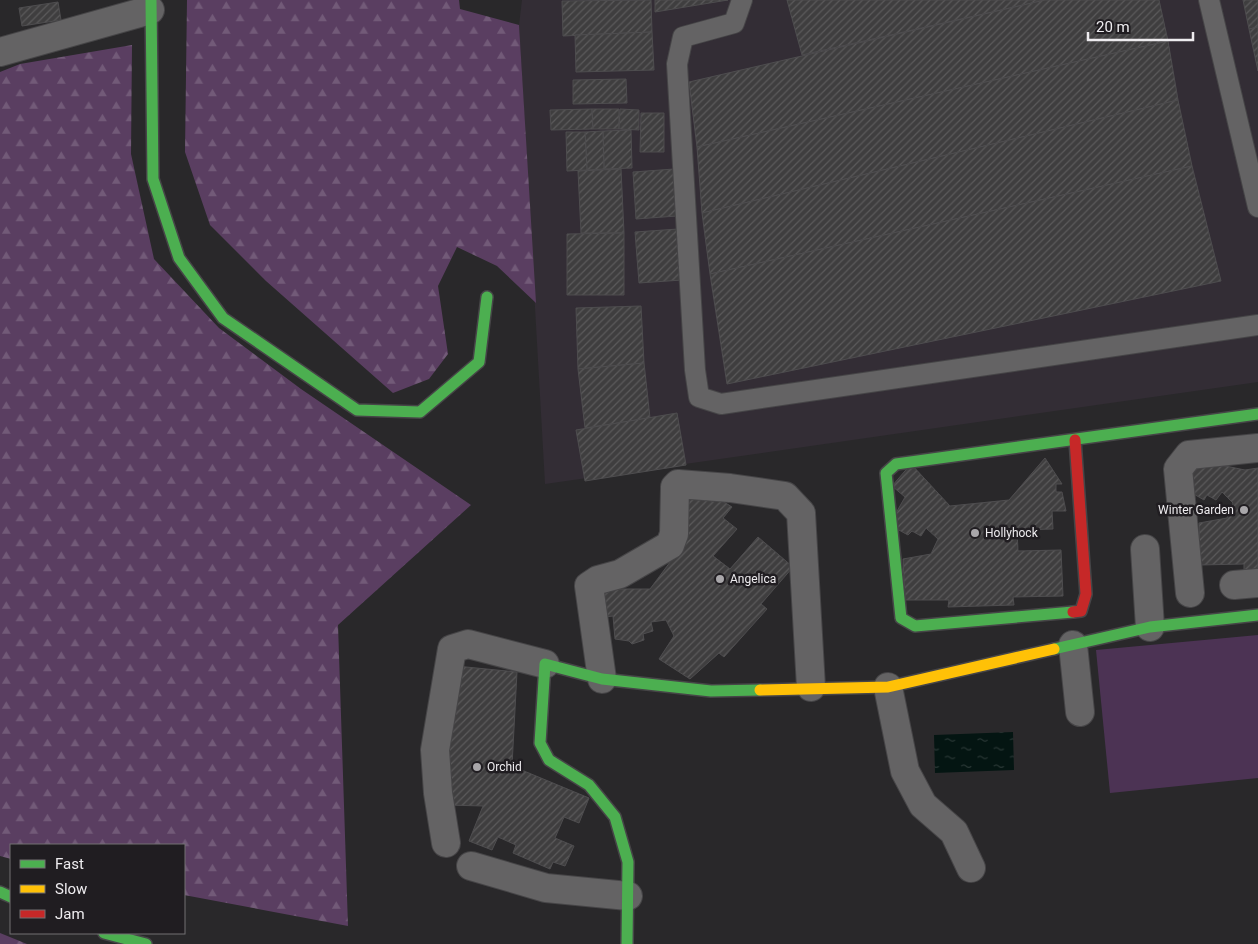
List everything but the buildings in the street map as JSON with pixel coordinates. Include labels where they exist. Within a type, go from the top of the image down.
[{"type":"street","points":[[0,52],[151,5],[153,179],[179,258],[223,318],[357,410],[420,412],[479,362],[487,297]]},
{"type":"street","points":[[1075,440],[1086,594],[1082,611],[915,626],[901,618],[886,473],[896,464],[1258,414]]},
{"type":"street","points":[[1190,594],[1178,469],[1189,455],[1258,448]]},
{"type":"street","points":[[602,679],[589,586],[598,580],[620,574],[670,545],[674,534],[675,487],[678,484],[730,488],[785,496],[801,513],[811,687]]},
{"type":"street","points":[[1145,549],[1150,628]]},
{"type":"street","points":[[446,843],[438,793],[435,750],[452,649],[468,644],[602,679],[711,691],[811,687],[888,687],[1150,628],[1258,616]]},
{"type":"street","points":[[1073,645],[1080,712]]},
{"type":"street","points":[[545,664],[540,743],[549,760],[590,785],[615,818],[628,862],[627,944]]},
{"type":"street","points":[[888,687],[905,771],[923,805],[954,832],[971,868]]},
{"type":"street","points":[[471,866],[546,888],[628,896]]},
{"type":"street","points":[[108,934],[146,944]]},
{"type":"lane","points":[[742,0],[734,23],[683,37],[677,64],[695,370],[699,397],[721,404],[1258,326]]},
{"type":"lane","points":[[1209,0],[1258,207]]},
{"type":"shaded area","points":[[522,0],[1258,0],[1258,382],[545,484],[519,25]]},
{"type":"shaded area","points":[[1258,635],[1258,778],[1110,793],[1096,650]]},
{"type":"green space","points":[[187,0],[459,0],[460,9],[519,25],[536,303],[497,266],[457,247],[438,286],[448,354],[429,379],[393,393],[266,281],[210,225],[185,152]]},
{"type":"green space","points":[[132,45],[131,154],[154,259],[219,328],[301,389],[471,505],[338,625],[348,926],[185,895],[185,844],[10,844],[10,859],[0,856],[0,72],[20,64]]},
{"type":"green space","points":[[0,933],[27,944],[0,944]]},
{"type":"water","points":[[1013,732],[1014,770],[935,773],[934,735]]},
{"type":"traffic: fast","points":[[151,0],[153,179],[179,258],[223,318],[357,410],[420,412],[479,362],[487,297]]},
{"type":"traffic: fast","points":[[1073,612],[915,626],[901,618],[886,473],[896,464],[1258,414]]},
{"type":"traffic: fast","points":[[1054,649],[1150,627],[1258,615]]},
{"type":"traffic: fast","points":[[627,944],[628,862],[615,817],[589,785],[549,760],[540,743],[545,664],[602,679],[711,691],[760,690]]},
{"type":"traffic: fast","points":[[0,892],[10,897]]},
{"type":"traffic: fast","points":[[108,934],[146,944]]},
{"type":"traffic: slow","points":[[760,690],[888,687],[1054,649]]},
{"type":"traffic: jam","points":[[1073,612],[1081,611],[1086,594],[1075,440]]},
{"type":"place","name":"Winter Garden","points":[[1244,510]]},
{"type":"place","name":"Hollyhock","points":[[975,533]]},
{"type":"place","name":"Angelica","points":[[720,579]]},
{"type":"place","name":"Orchid","points":[[477,767]]}]
